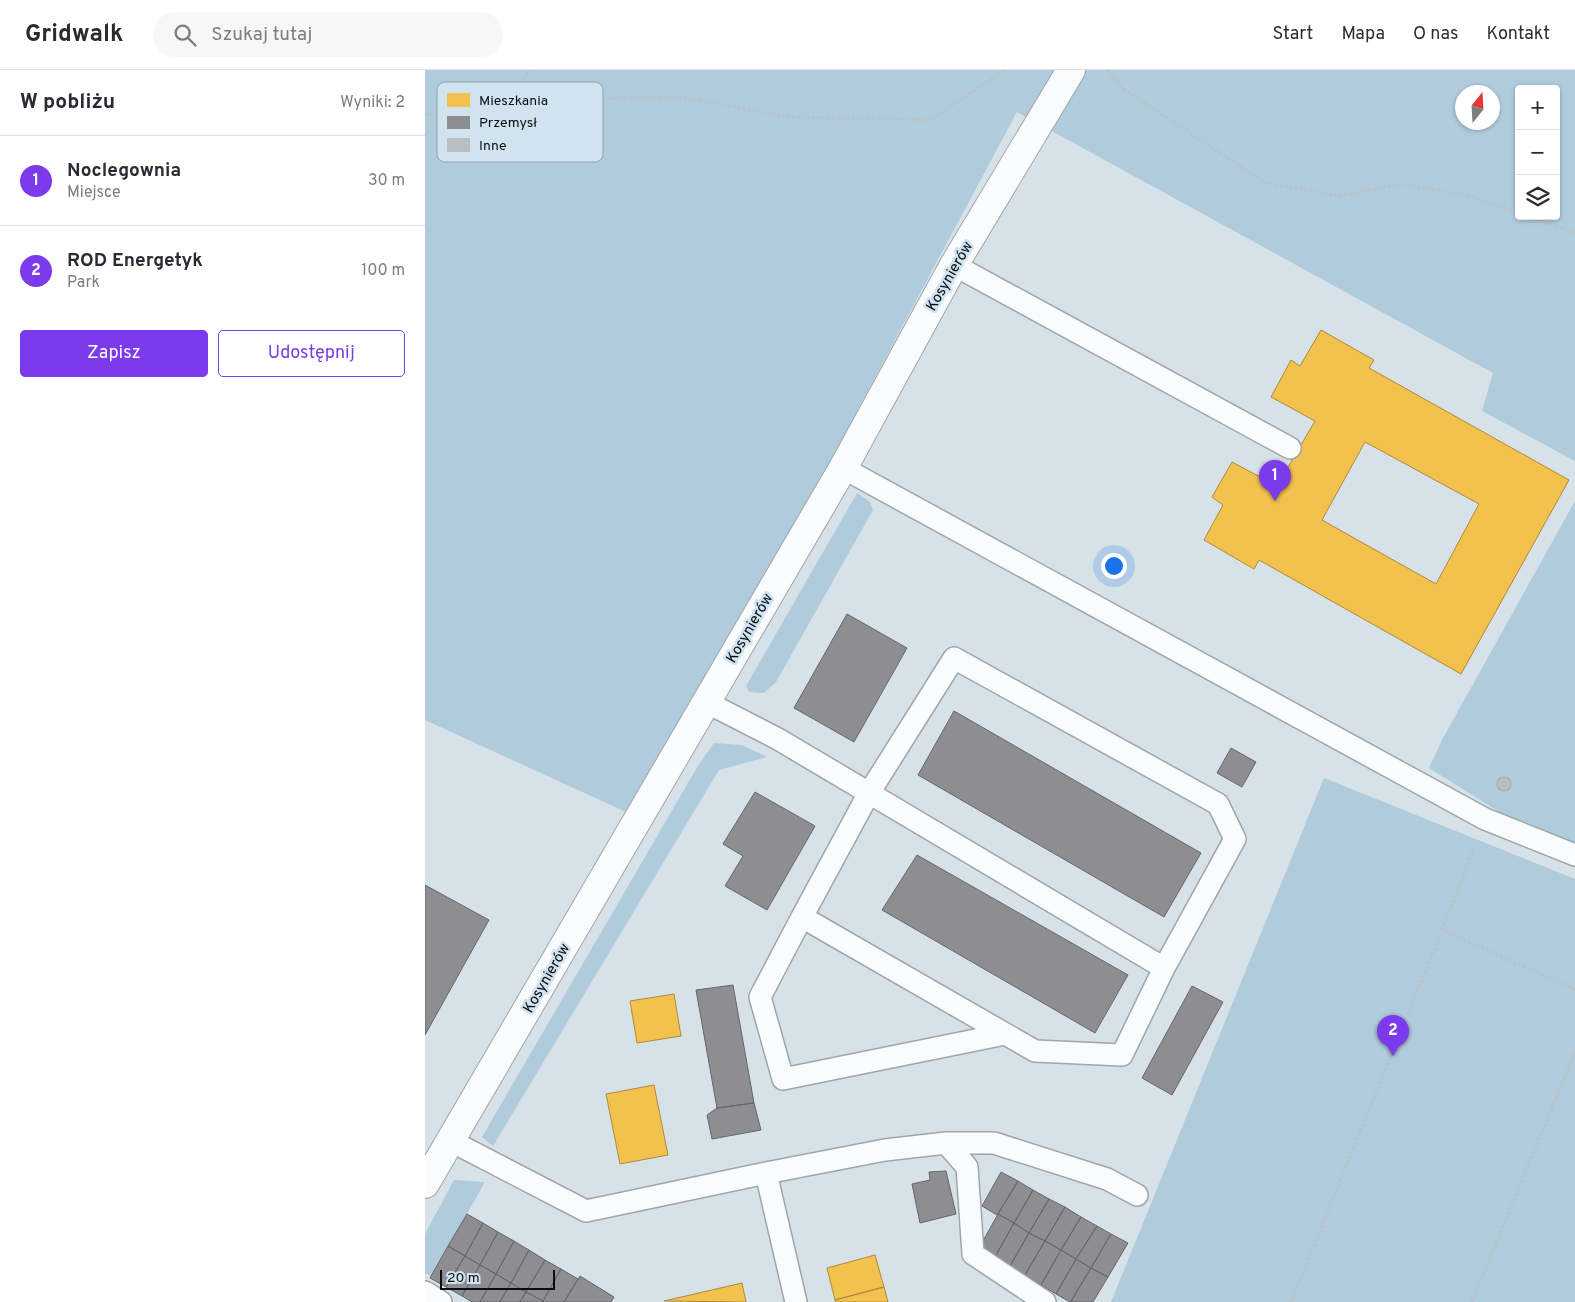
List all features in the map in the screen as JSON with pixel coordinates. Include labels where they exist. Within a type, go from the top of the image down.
[{"type":"street","name":"Kosynierów","points":[[425,1184],[843,468],[954,266],[1071,70]]},
{"type":"lane","points":[[954,266],[1289,448]]},
{"type":"lane","points":[[843,468],[1485,819],[1575,855]]},
{"type":"lane","points":[[802,917],[1035,1051],[1122,1055],[1164,968],[1235,839],[1218,804],[953,658],[869,793],[802,917],[760,997],[783,1079],[1005,1034]]},
{"type":"lane","points":[[706,702],[777,739],[1164,968]]},
{"type":"lane","points":[[451,1141],[586,1211],[885,1150],[946,1142],[994,1143],[1107,1179],[1137,1195]]},
{"type":"lane","points":[[946,1142],[967,1168],[973,1254],[1045,1302]]},
{"type":"lane","points":[[766,1173],[796,1302]]},
{"type":"lane","points":[[425,1292],[441,1302]]},
{"type":"path","points":[[521,82],[530,70]]},
{"type":"path","points":[[603,98],[680,96],[791,117],[930,120],[1005,70]]},
{"type":"path","points":[[1107,70],[1124,88],[1266,183],[1339,196],[1401,184],[1471,196],[1515,212]]},
{"type":"path","points":[[1538,220],[1575,234]]},
{"type":"path","points":[[1291,1302],[1485,819]]},
{"type":"path","points":[[1442,930],[1575,989]]},
{"type":"path","points":[[1472,1302],[1575,1052]]},
{"type":"shaded area","points":[[425,70],[1575,70],[1575,461],[1482,411],[1493,373],[1017,112],[849,426],[851,453],[639,818],[425,720]]},
{"type":"shaded area","points":[[857,493],[870,502],[873,510],[776,682],[764,693],[749,692],[746,686]]},
{"type":"shaded area","points":[[1575,501],[1575,844],[1501,813],[1429,768],[1443,738]]},
{"type":"shaded area","points":[[714,743],[742,745],[767,757],[719,770],[493,1146],[482,1137],[699,764]]},
{"type":"shaded area","points":[[1324,778],[1575,879],[1575,1302],[1111,1302]]},
{"type":"shaded area","points":[[454,1180],[485,1182],[432,1276],[425,1273],[425,1234]]},
{"type":"building: Mieszkania","points":[[1321,330],[1374,360],[1369,368],[1569,480],[1461,674],[1259,560],[1254,569],[1204,540],[1223,505],[1212,497],[1232,462],[1277,486],[1315,421],[1271,397],[1291,360],[1300,366]],"holes":[[[1365,442],[1479,504],[1436,584],[1322,520]]]},
{"type":"building: Mieszkania","points":[[674,994],[681,1036],[637,1043],[630,1001]]},
{"type":"building: Mieszkania","points":[[654,1085],[668,1155],[620,1164],[606,1094]]},
{"type":"building: Mieszkania","points":[[875,1255],[884,1287],[835,1300],[827,1268]]},
{"type":"building: Mieszkania","points":[[742,1283],[746,1302],[664,1301]]},
{"type":"building: Mieszkania","points":[[884,1287],[888,1302],[836,1302],[835,1300]]},
{"type":"building: Przemysł","points":[[847,614],[907,648],[854,742],[794,708]]},
{"type":"building: Przemysł","points":[[954,711],[1201,853],[1164,917],[918,775]]},
{"type":"building: Przemysł","points":[[1231,748],[1256,762],[1242,787],[1217,773]]},
{"type":"building: Przemysł","points":[[755,792],[815,826],[767,910],[725,886],[743,856],[723,844]]},
{"type":"building: Przemysł","points":[[917,855],[1128,975],[1095,1033],[882,910]]},
{"type":"building: Przemysł","points":[[425,885],[489,920],[425,1035]]},
{"type":"building: Przemysł","points":[[733,985],[754,1103],[717,1108],[696,990]]},
{"type":"building: Przemysł","points":[[1192,986],[1223,1002],[1172,1095],[1142,1078]]},
{"type":"building: Przemysł","points":[[754,1103],[761,1130],[712,1139],[707,1115],[717,1108]]},
{"type":"building: Przemysł","points":[[946,1171],[956,1214],[920,1223],[912,1184],[930,1180],[929,1172]]},
{"type":"building: Przemysł","points":[[1001,1172],[1018,1181],[997,1215],[982,1206]]},
{"type":"building: Przemysł","points":[[1018,1181],[1033,1190],[1014,1223],[998,1214]]},
{"type":"building: Przemysł","points":[[1033,1190],[1049,1199],[1029,1233],[1014,1223]]},
{"type":"building: Przemysł","points":[[1049,1199],[1065,1207],[1045,1241],[1029,1233]]},
{"type":"building: Przemysł","points":[[1065,1207],[1081,1217],[1061,1250],[1045,1241]]},
{"type":"building: Przemysł","points":[[467,1214],[483,1223],[465,1256],[448,1246]]},
{"type":"building: Przemysł","points":[[998,1214],[1014,1223],[995,1257],[979,1248]]},
{"type":"building: Przemysł","points":[[1081,1217],[1097,1226],[1076,1259],[1061,1250]]},
{"type":"building: Przemysł","points":[[483,1223],[498,1232],[480,1265],[465,1256]]},
{"type":"building: Przemysł","points":[[1014,1223],[1029,1233],[1010,1266],[995,1257]]},
{"type":"building: Przemysł","points":[[1097,1226],[1111,1234],[1091,1268],[1076,1259]]},
{"type":"building: Przemysł","points":[[498,1232],[514,1241],[496,1274],[480,1265]]},
{"type":"building: Przemysł","points":[[1029,1233],[1045,1241],[1025,1275],[1010,1266]]},
{"type":"building: Przemysł","points":[[1111,1234],[1128,1243],[1108,1277],[1091,1268]]},
{"type":"building: Przemysł","points":[[514,1241],[529,1250],[511,1283],[496,1274]]},
{"type":"building: Przemysł","points":[[1045,1241],[1061,1250],[1041,1285],[1025,1275]]},
{"type":"building: Przemysł","points":[[448,1246],[465,1256],[446,1287],[430,1278]]},
{"type":"building: Przemysł","points":[[529,1250],[545,1260],[526,1292],[511,1283]]},
{"type":"building: Przemysł","points":[[1061,1250],[1076,1259],[1056,1294],[1041,1285]]},
{"type":"building: Przemysł","points":[[465,1256],[480,1265],[462,1296],[446,1287]]},
{"type":"building: Przemysł","points":[[1076,1259],[1091,1268],[1070,1302],[1056,1294]]},
{"type":"building: Przemysł","points":[[545,1260],[561,1269],[543,1301],[526,1292]]},
{"type":"building: Przemysł","points":[[480,1265],[496,1274],[480,1302],[472,1302],[462,1296]]},
{"type":"building: Przemysł","points":[[1091,1268],[1108,1277],[1093,1302],[1071,1302]]},
{"type":"building: Przemysł","points":[[561,1269],[578,1279],[564,1302],[544,1302],[543,1301]]},
{"type":"building: Przemysł","points":[[496,1274],[511,1283],[500,1302],[480,1302]]},
{"type":"building: Przemysł","points":[[580,1276],[614,1297],[611,1302],[564,1302]]},
{"type":"building: Przemysł","points":[[511,1283],[526,1292],[520,1302],[500,1302]]},
{"type":"building: Przemysł","points":[[526,1292],[543,1301],[520,1302]]},
{"type":"building: Inne","points":[[1504,777],[1509,779],[1511,784],[1509,789],[1504,791],[1499,789],[1497,784],[1499,779]]},
{"type":"place","name":"Noclegownia","points":[[1275,501]]},
{"type":"place","name":"ROD Energetyk","points":[[1393,1056]]}]
